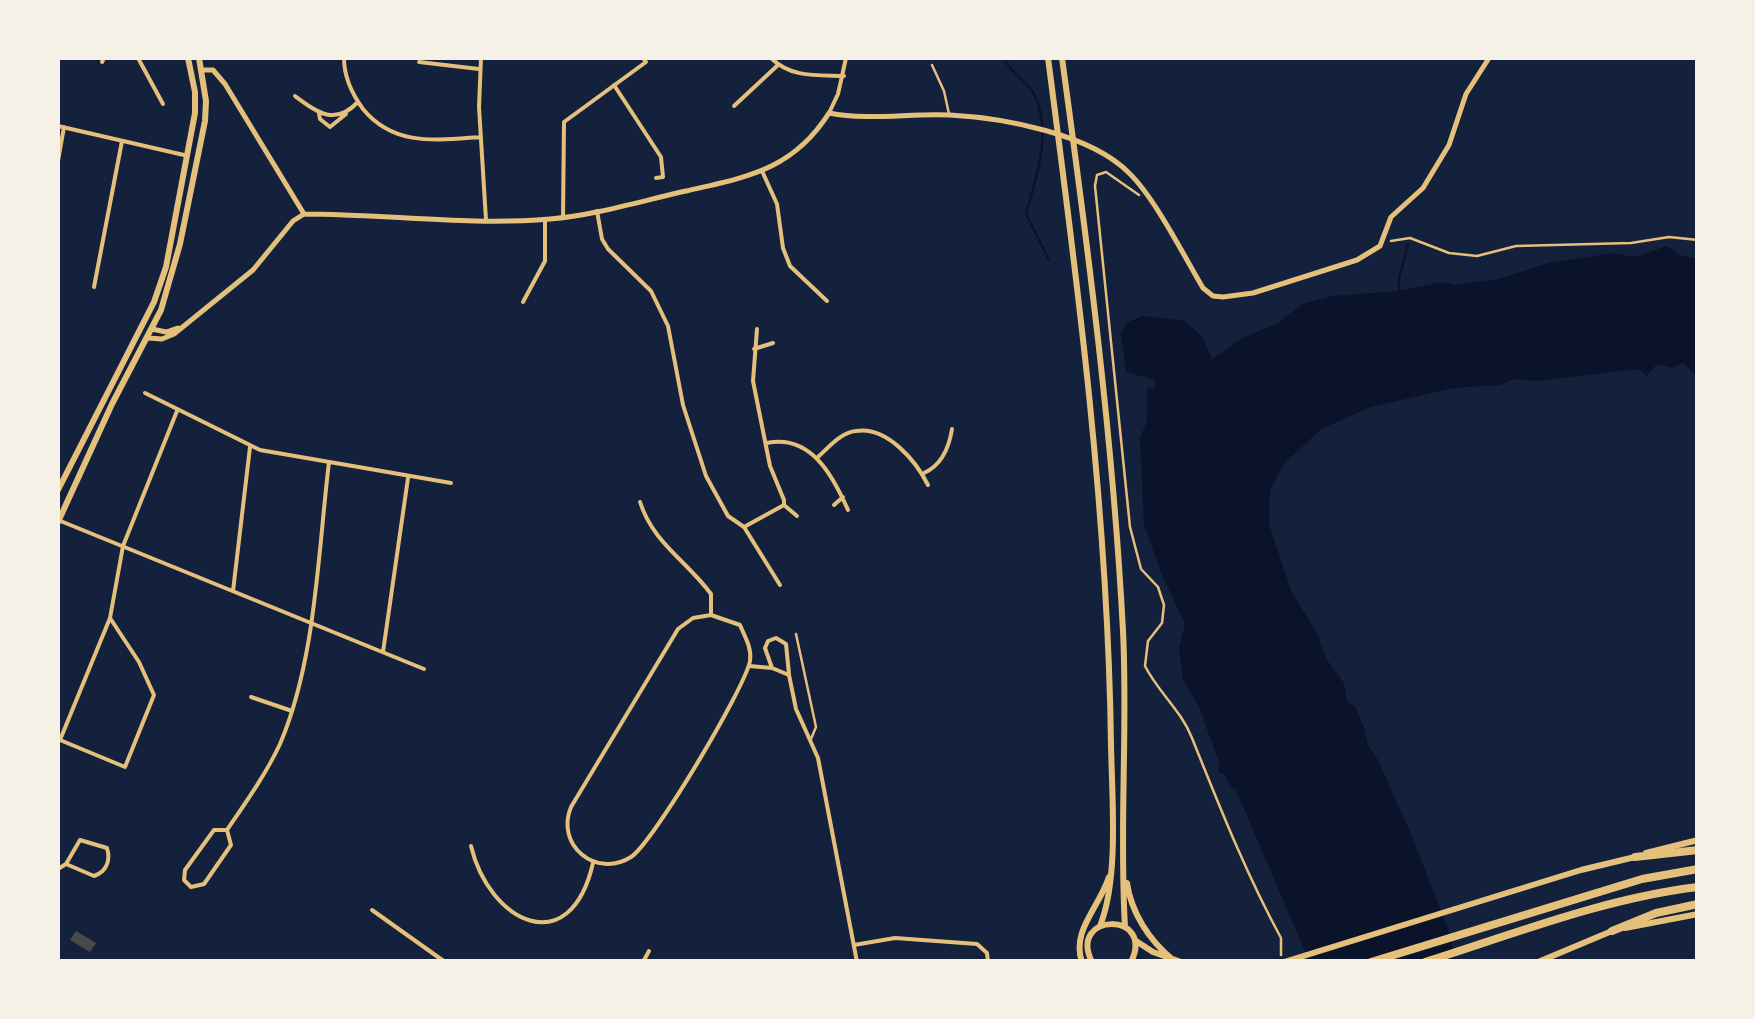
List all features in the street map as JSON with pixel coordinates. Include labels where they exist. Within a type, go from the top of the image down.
[{"type":"highway","points":[[1635,857],[1698,850]]},
{"type":"highway","points":[[1371,962],[1642,878],[1698,870]]},
{"type":"highway","points":[[1425,962],[1655,894],[1698,887]]},
{"type":"highway","points":[[1612,931],[1656,913],[1698,904]]},
{"type":"main road","points":[[58,490],[142,328],[166,267],[189,156],[195,92],[188,58]]},
{"type":"main road","points":[[58,520],[112,404],[148,338],[172,280],[199,154],[206,101],[200,58]]},
{"type":"main road","points":[[1048,58],[1100,496],[1110,637],[1109,899],[1100,926],[1088,941],[1092,962]]},
{"type":"main road","points":[[1062,58],[1116,523],[1124,654],[1125,927]]},
{"type":"main road","points":[[142,328],[152,328]]},
{"type":"main road","points":[[142,328],[148,338]]},
{"type":"main road","points":[[1282,962],[1664,846],[1698,840]]},
{"type":"main road","points":[[1124,866],[1133,908],[1156,944],[1172,958]]},
{"type":"main road","points":[[1082,962],[1077,944],[1079,934],[1100,902],[1110,874]]},
{"type":"main road","points":[[1540,961],[1612,931],[1698,914]]},
{"type":"main road","points":[[1100,926],[1112,923],[1125,927],[1135,940],[1181,962]]},
{"type":"main road","points":[[1131,962],[1136,953],[1135,940]]},
{"type":"street","points":[[138,58],[163,104]]},
{"type":"street","points":[[344,58],[348,83],[358,102],[370,118],[396,135],[424,141],[481,137]]},
{"type":"street","points":[[480,58],[486,220]]},
{"type":"street","points":[[564,217],[564,122],[646,62],[643,58]]},
{"type":"street","points":[[772,58],[778,65],[800,74],[844,76]]},
{"type":"street","points":[[148,338],[162,340],[253,270],[293,221],[304,214],[545,219],[597,211],[762,171],[791,158],[816,134],[844,76],[846,58]]},
{"type":"street","points":[[828,113],[857,117],[950,115],[1012,124],[1100,151],[1140,184],[1203,288],[1222,297],[1253,293],[1357,260],[1380,246],[1391,216],[1422,188],[1449,145],[1466,94],[1489,58]]},
{"type":"street","points":[[420,62],[479,68]]},
{"type":"street","points":[[734,106],[778,65]]},
{"type":"street","points":[[203,70],[213,70],[225,84],[304,214]]},
{"type":"street","points":[[614,85],[661,157],[663,177],[656,178]]},
{"type":"street","points":[[295,96],[332,116],[346,114]]},
{"type":"street","points":[[319,111],[320,119],[330,127],[358,102]]},
{"type":"street","points":[[58,161],[60,126],[189,156]]},
{"type":"street","points":[[94,287],[122,142]]},
{"type":"street","points":[[762,171],[777,204],[790,266],[827,301]]},
{"type":"street","points":[[597,211],[608,250],[652,290],[668,326],[682,405],[706,476],[728,516],[744,527],[780,585]]},
{"type":"street","points":[[523,302],[545,262],[545,219]]},
{"type":"street","points":[[152,328],[166,332],[182,326]]},
{"type":"street","points":[[757,329],[753,381],[770,466],[783,494],[784,506],[797,516]]},
{"type":"street","points":[[754,350],[773,343]]},
{"type":"street","points":[[145,393],[250,446],[451,483]]},
{"type":"street","points":[[110,618],[139,662],[154,695],[126,767],[59,740],[110,618],[122,546],[178,410]]},
{"type":"street","points":[[922,474],[942,458],[952,429]]},
{"type":"street","points":[[818,457],[846,434],[855,430],[869,432],[895,444],[928,485]]},
{"type":"street","points":[[939,438],[950,440]]},
{"type":"street","points":[[767,443],[780,440],[796,444],[818,457],[848,510]]},
{"type":"street","points":[[234,591],[250,446]]},
{"type":"street","points":[[227,830],[271,762],[292,710],[309,622],[329,462]]},
{"type":"street","points":[[382,652],[408,476]]},
{"type":"street","points":[[834,504],[843,498]]},
{"type":"street","points":[[640,502],[662,544],[711,594],[711,614]]},
{"type":"street","points":[[744,527],[784,506]]},
{"type":"street","points":[[58,520],[424,669]]},
{"type":"street","points":[[711,614],[740,625],[750,650],[749,666],[708,742],[636,853],[611,864],[593,863],[570,840],[567,824],[571,807],[678,630],[692,618],[711,614]]},
{"type":"street","points":[[772,668],[765,648],[768,641],[776,638],[786,644],[796,708],[818,758],[857,962]]},
{"type":"street","points":[[749,666],[772,668],[789,676]]},
{"type":"street","points":[[251,697],[292,710]]},
{"type":"street","points":[[214,830],[227,830],[232,845],[204,884],[191,888],[184,880],[185,870],[214,830]]},
{"type":"street","points":[[58,869],[66,864],[80,840],[107,848],[108,863],[100,874],[94,876],[66,864]]},
{"type":"street","points":[[471,846],[492,892],[509,911],[536,922],[562,918],[573,910],[581,900],[593,863]]},
{"type":"street","points":[[372,910],[445,962]]},
{"type":"street","points":[[854,945],[895,938],[966,943],[983,947],[988,962]]},
{"type":"street","points":[[643,962],[649,951]]},
{"type":"lane","points":[[932,65],[950,115]]},
{"type":"lane","points":[[796,634],[816,727],[811,739]]},
{"type":"path","points":[[1144,199],[1106,172],[1098,175],[1095,186],[1130,527],[1141,569],[1158,588],[1164,605],[1162,623],[1148,641],[1145,666],[1192,736],[1281,938],[1282,962]]},
{"type":"path","points":[[1388,242],[1410,238],[1448,253],[1477,256],[1516,246],[1631,243],[1669,237],[1698,240]]},
{"type":"water","points":[[1667,246],[1679,255],[1697,259],[1695,374],[1683,363],[1673,368],[1657,364],[1647,376],[1638,369],[1537,381],[1513,379],[1500,385],[1454,388],[1371,407],[1321,429],[1284,464],[1270,490],[1269,524],[1292,593],[1317,633],[1327,660],[1344,683],[1347,701],[1355,707],[1364,727],[1368,745],[1411,834],[1457,961],[1309,961],[1236,790],[1218,771],[1220,765],[1199,707],[1183,680],[1179,648],[1185,624],[1144,525],[1140,438],[1147,421],[1147,386],[1154,390],[1155,380],[1126,372],[1121,333],[1128,322],[1142,316],[1183,320],[1202,336],[1212,359],[1244,337],[1277,324],[1302,304],[1333,296],[1498,279],[1549,263],[1613,253],[1634,257]]},
{"type":"building","points":[[76,931],[96,943],[90,952],[70,940]]},
{"type":"waterway","points":[[1004,58],[1031,89],[1040,109],[1041,155],[1026,214],[1049,260]]},
{"type":"waterway","points":[[1399,291],[1408,244]]}]
